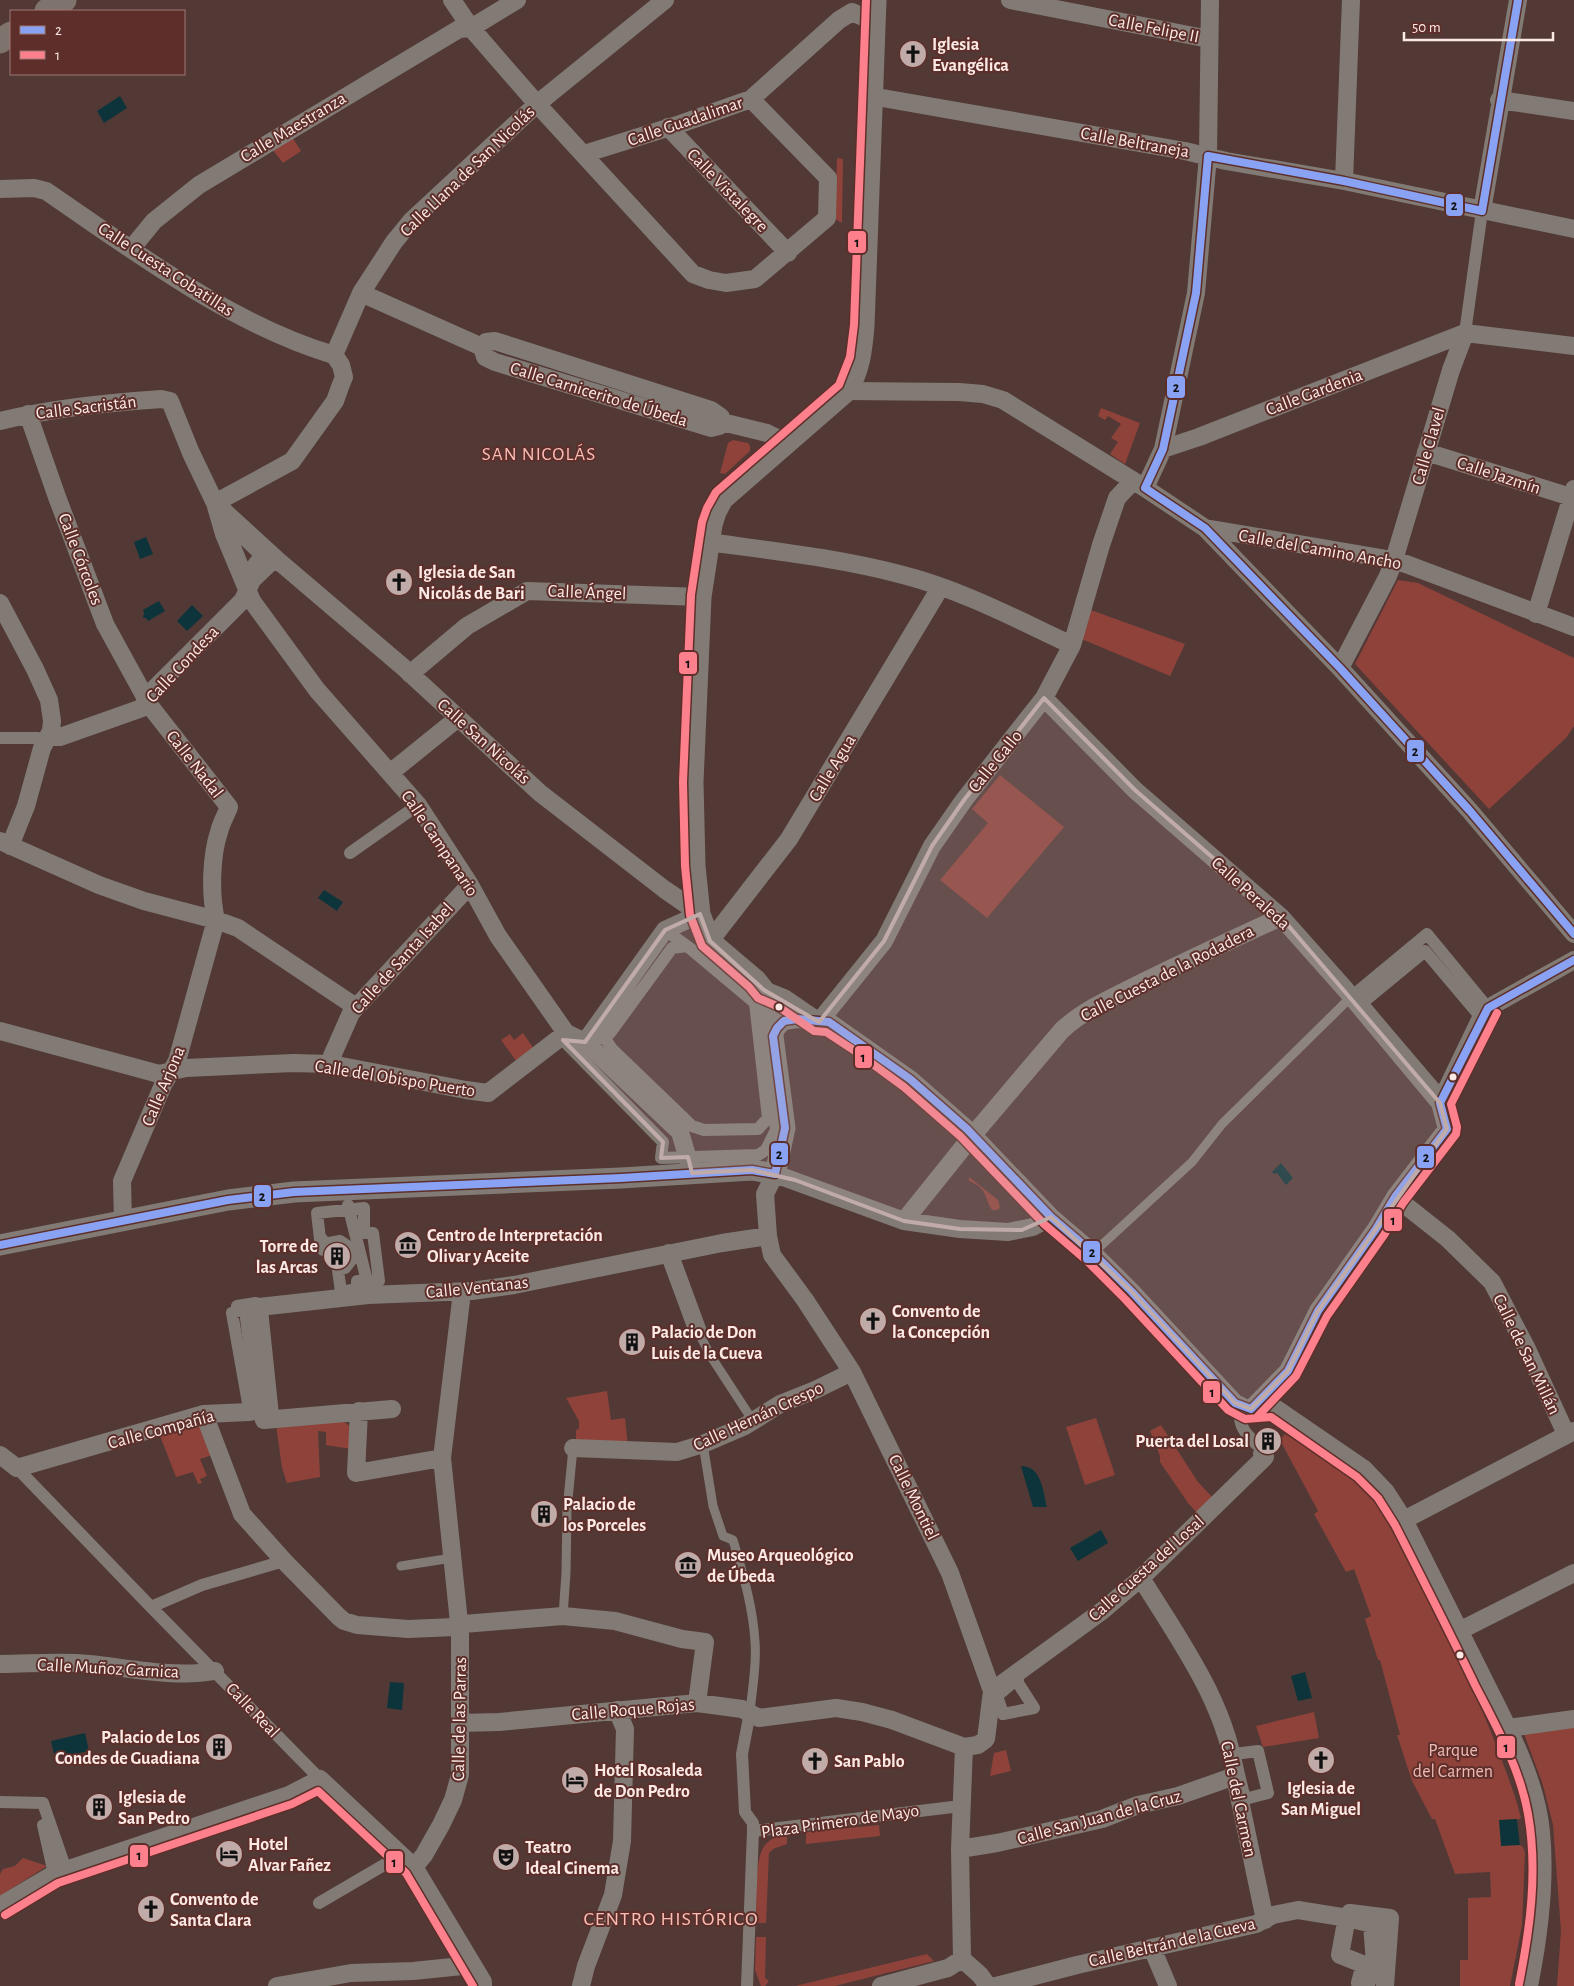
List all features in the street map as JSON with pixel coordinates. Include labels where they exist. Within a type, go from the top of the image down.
[{"type":"main road","points":[[49,10],[64,0]]},
{"type":"street","points":[[452,0],[471,28],[537,104],[693,274],[709,280],[726,283],[755,279],[827,218],[828,178],[751,99]]},
{"type":"street","name":"Calle Maestranza","points":[[131,249],[154,221],[199,184],[459,29],[471,28],[517,0]]},
{"type":"street","name":"Calle Llana de San Nicolás","points":[[334,355],[361,292],[394,242],[412,220],[537,104],[665,0]]},
{"type":"street","points":[[775,1174],[785,1128],[773,1036],[764,990],[756,980],[710,941],[700,914],[695,866],[693,782],[701,597],[708,542],[716,512],[724,499],[847,391],[853,382],[862,352],[876,0]]},
{"type":"street","name":"Calle Felipe II","points":[[1010,0],[1209,38]]},
{"type":"street","name":"Calle Gallo","points":[[819,1022],[884,941],[932,846],[964,800],[1044,698],[1072,645],[1101,545],[1117,498],[1139,485],[1163,450],[1196,293],[1208,156],[1210,0]]},
{"type":"street","points":[[1344,181],[1351,0]]},
{"type":"street","points":[[1518,0],[1499,100],[1465,333],[1574,346]]},
{"type":"street","name":"Calle Guadalimar","points":[[584,154],[751,99],[839,20],[850,6],[874,22]]},
{"type":"street","name":"Calle Beltraneja","points":[[871,96],[1185,150],[1574,229]]},
{"type":"street","points":[[1499,100],[1574,111]]},
{"type":"street","name":"Calle Vistalegre","points":[[668,127],[788,253]]},
{"type":"street","name":"Calle Cuesta Cobatillas","points":[[0,188],[42,189],[131,249],[236,315],[315,350],[334,355]]},
{"type":"street","name":"Calle Carnicerito de Úbeda","points":[[361,292],[482,347],[485,357],[495,362],[706,426],[715,427],[722,422],[767,433],[787,443]]},
{"type":"street","name":"Calle Gardenia","points":[[1163,450],[1465,333]]},
{"type":"street","name":"Calle Clavel","points":[[1340,668],[1388,576],[1394,560],[1450,370],[1465,333]]},
{"type":"street","points":[[215,503],[292,461],[335,400],[344,377],[341,365],[334,355]]},
{"type":"street","points":[[847,391],[959,392],[990,396],[1003,400],[1205,528],[1340,668],[1470,812],[1574,934]]},
{"type":"street","name":"Calle Sacristán","points":[[0,421],[28,414],[104,403],[170,400],[191,453],[215,503]]},
{"type":"street","name":"Calle Córcoles","points":[[28,414],[103,617],[146,699]]},
{"type":"street","name":"Calle Jazmín","points":[[1426,452],[1572,493]]},
{"type":"street","points":[[1536,614],[1568,528],[1572,493]]},
{"type":"street","name":"Calle San Nicolás","points":[[215,503],[275,558],[410,674],[540,793],[664,889],[700,914]]},
{"type":"street","name":"Calle Campanario","points":[[215,503],[224,534],[252,601],[317,690],[418,805],[470,885],[498,936],[566,1033]]},
{"type":"street","name":"Calle del Camino Ancho","points":[[1205,528],[1394,560],[1574,627]]},
{"type":"street","points":[[708,542],[825,558],[904,575],[942,588],[1072,645]]},
{"type":"street","name":"Calle Condesa","points":[[42,738],[60,737],[142,708],[151,692],[243,600],[252,580],[275,558]]},
{"type":"street","name":"Calle Agua","points":[[710,941],[789,839],[937,593],[942,588]]},
{"type":"street","name":"Calle Ángel","points":[[410,674],[467,626],[528,591],[701,597]]},
{"type":"street","points":[[0,603],[49,700],[52,721],[42,738],[42,748],[26,806],[5,844],[99,885],[135,898],[216,920],[238,928],[356,1007]]},
{"type":"street","name":"Calle Peraleda","points":[[1044,698],[1135,790],[1281,917],[1440,1103]]},
{"type":"street","name":"Calle Nadal","points":[[146,699],[229,806],[219,831],[214,851],[212,905],[216,920]]},
{"type":"street","points":[[390,773],[458,718]]},
{"type":"street","points":[[0,738],[42,738]]},
{"type":"street","points":[[350,853],[418,805]]},
{"type":"street","name":"Calle de Santa Isabel","points":[[332,1064],[332,1056],[351,1013],[470,885]]},
{"type":"street","points":[[585,1042],[665,930],[700,914]]},
{"type":"street","name":"Calle Cuesta de la Rodadera","points":[[904,1221],[972,1136],[1071,1021],[1095,1006],[1229,940],[1281,917]]},
{"type":"street","name":"Calle Arjona","points":[[124,1221],[122,1181],[164,1085],[177,1061],[216,920]]},
{"type":"street","points":[[665,930],[602,1029],[610,1033],[672,948],[687,946],[755,1003],[768,1118],[758,1129],[704,1130],[692,1126],[612,1049],[604,1037],[585,1042],[562,1040],[663,1142],[661,1158],[690,1165],[752,1170],[775,1174],[904,1221],[960,1229],[1008,1232],[1033,1227],[1051,1217]]},
{"type":"street","points":[[0,1245],[228,1200],[294,1192],[690,1165],[758,1155],[766,1150],[776,1130],[760,999],[665,930]]},
{"type":"street","points":[[1351,997],[1427,934],[1494,1004]]},
{"type":"street","points":[[1425,950],[1479,1015],[1443,1090],[1435,1089],[1362,1003],[1425,950]]},
{"type":"street","points":[[1251,1409],[1288,1371],[1318,1311],[1376,1229],[1395,1197],[1447,1129],[1440,1103],[1494,1004],[1574,960]]},
{"type":"street","points":[[764,990],[784,998],[819,1022]]},
{"type":"street","points":[[773,1036],[776,1028],[784,1020],[797,1019],[829,1022],[910,1079],[972,1136],[1051,1217],[1093,1253],[1132,1292],[1235,1403],[1251,1409],[1269,1406],[1275,1408],[1364,1469],[1386,1492],[1404,1520],[1508,1728],[1537,1807],[1541,1830],[1541,1912],[1529,1986]]},
{"type":"street","name":"Calle del Obispo Puerto","points":[[0,1031],[159,1074],[172,1073],[186,1068],[332,1064],[466,1090],[488,1092],[566,1033]]},
{"type":"street","points":[[566,1033],[585,1042],[680,1132],[690,1165]]},
{"type":"street","name":"Calle Montiel","points":[[775,1174],[765,1194],[768,1236],[772,1255],[805,1300],[852,1372],[950,1573],[991,1699]]},
{"type":"street","name":"Calle de San Millán","points":[[1395,1197],[1448,1239],[1492,1282],[1570,1433]]},
{"type":"street","points":[[348,1207],[364,1208],[364,1233],[372,1233],[379,1281],[368,1288],[357,1282],[357,1289],[341,1292],[338,1270],[345,1268],[352,1259],[349,1247],[340,1241],[329,1243],[323,1250],[317,1213],[348,1207]]},
{"type":"street","points":[[348,1207],[368,1288]]},
{"type":"street","name":"Calle Ventanas","points":[[260,1409],[249,1318],[252,1311],[259,1307],[368,1288],[462,1292],[514,1285],[722,1242],[768,1236]]},
{"type":"street","points":[[669,1253],[697,1329]]},
{"type":"street","name":"Calle de las Parras","points":[[414,1868],[424,1855],[441,1825],[459,1784],[459,1626],[442,1458],[462,1292]]},
{"type":"street","name":"Calle Hernán Crespo","points":[[573,1448],[671,1453],[703,1444],[753,1421],[780,1404],[852,1372]]},
{"type":"street","points":[[260,1409],[264,1420],[392,1409]]},
{"type":"street","name":"Calle Compañía","points":[[17,1468],[204,1414],[249,1412],[260,1409]]},
{"type":"street","name":"Calle Cuesta del Losal","points":[[991,1699],[1141,1578],[1266,1457],[1245,1432],[1241,1424],[1240,1418],[1251,1409]]},
{"type":"street","points":[[359,1411],[356,1473],[442,1458]]},
{"type":"street","points":[[204,1414],[242,1514],[322,1602],[344,1621],[357,1625],[408,1629],[455,1627],[463,1624],[562,1616],[614,1621],[682,1639],[706,1642],[697,1703]]},
{"type":"street","points":[[1404,1520],[1570,1433]]},
{"type":"street","name":"Calle Real","points":[[0,1456],[17,1468],[320,1779],[414,1868],[472,1965],[488,1985]]},
{"type":"street","points":[[151,1607],[202,1585],[284,1561]]},
{"type":"street","points":[[1459,1631],[1574,1573]]},
{"type":"street","name":"Calle del Carmen","points":[[1141,1578],[1205,1683],[1227,1738],[1265,1920]]},
{"type":"street","name":"Calle Muñoz Garnica","points":[[0,1664],[87,1664],[130,1669],[199,1673],[215,1671]]},
{"type":"street","points":[[988,1986],[980,1975],[962,1959],[960,1849],[964,1747],[978,1745],[986,1739],[991,1699]]},
{"type":"street","name":"Calle Roque Rojas","points":[[460,1724],[697,1703],[742,1709],[759,1718],[836,1708],[862,1712],[892,1720],[964,1747]]},
{"type":"street","points":[[581,1986],[586,1966],[613,1894],[622,1841],[625,1729],[617,1710]]},
{"type":"street","points":[[750,1712],[742,1754],[745,1812],[752,1823],[753,1832]]},
{"type":"street","points":[[1508,1728],[1574,1719]]},
{"type":"street","name":"Calle San Juan de la Cruz","points":[[960,1849],[997,1843],[1102,1819],[1138,1805],[1186,1794],[1236,1776]]},
{"type":"street","points":[[0,1900],[54,1871],[289,1796],[320,1779]]},
{"type":"street","points":[[0,1802],[43,1803],[64,1864],[0,1906]]},
{"type":"street","name":"Plaza Primero de Mayo","points":[[747,1986],[753,1832],[961,1806]]},
{"type":"street","points":[[0,1810],[39,1809],[54,1871]]},
{"type":"street","points":[[319,1904],[401,1855]]},
{"type":"street","name":"Calle Beltrán de la Cueva","points":[[996,1986],[1077,1965],[1256,1924],[1273,1915],[1298,1910],[1348,1918]]},
{"type":"street","points":[[1358,1986],[1365,1965],[1340,1955],[1350,1913],[1390,1918],[1385,1986]]},
{"type":"street","points":[[1348,1918],[1372,1924],[1375,1963],[1365,1986]]},
{"type":"street","points":[[1152,1948],[1168,1986]]},
{"type":"street","points":[[881,1986],[948,1968],[962,1959]]},
{"type":"street","points":[[277,1986],[341,1974],[413,1971],[472,1965]]},
{"type":"lane","points":[[1093,1253],[1192,1162],[1222,1124],[1351,997]]},
{"type":"lane","points":[[697,1329],[710,1355],[753,1421]]},
{"type":"lane","points":[[703,1444],[712,1506],[723,1536],[733,1540],[747,1586],[752,1613],[756,1644],[750,1712]]},
{"type":"lane","points":[[562,1616],[566,1573],[567,1510],[573,1448]]},
{"type":"lane","points":[[401,1566],[452,1558]]},
{"type":"highlighted area","points":[[1044,698],[1135,790],[1281,917],[1440,1103],[1447,1129],[1318,1311],[1288,1371],[1251,1409],[1235,1403],[1132,1292],[1051,1217],[1022,1230],[960,1229],[904,1221],[795,1180],[752,1170],[692,1173],[688,1157],[661,1158],[663,1142],[563,1040],[585,1042],[665,930],[700,914],[710,941],[764,990],[819,1022],[884,941],[932,846],[964,800]]},
{"type":"green space","points":[[292,137],[301,151],[283,163],[272,149]]},
{"type":"green space","points":[[837,158],[843,159],[842,223],[835,219]]},
{"type":"green space","points":[[1101,408],[1140,423],[1125,464],[1110,454],[1118,442],[1111,438],[1121,424],[1108,416],[1105,420],[1098,416]]},
{"type":"green space","points":[[733,440],[748,443],[750,451],[725,474],[720,473],[728,443]]},
{"type":"green space","points":[[1398,580],[1418,583],[1574,658],[1574,726],[1566,738],[1489,809],[1355,664]]},
{"type":"green space","points":[[1088,609],[1185,644],[1170,676],[1079,638]]},
{"type":"green space","points":[[1000,775],[1064,827],[987,918],[940,880],[988,823],[972,809]]},
{"type":"green space","points":[[523,1033],[534,1049],[517,1062],[501,1040],[510,1034],[514,1040]]},
{"type":"green space","points":[[969,1177],[998,1200],[1000,1208],[992,1210],[982,1190],[969,1181]]},
{"type":"green space","points":[[607,1391],[611,1420],[625,1418],[628,1447],[576,1445],[576,1430],[579,1429],[579,1421],[566,1398]]},
{"type":"green space","points":[[338,1417],[352,1428],[351,1449],[326,1445],[326,1432],[318,1431],[320,1477],[287,1483],[282,1468],[276,1425]]},
{"type":"green space","points":[[1096,1418],[1115,1475],[1085,1485],[1066,1427]]},
{"type":"green space","points":[[198,1419],[212,1455],[200,1459],[207,1476],[200,1479],[202,1483],[198,1484],[193,1472],[176,1477],[159,1433]]},
{"type":"green space","points":[[1161,1425],[1198,1482],[1214,1499],[1199,1515],[1188,1503],[1160,1462],[1160,1456],[1150,1431]]},
{"type":"green space","name":"Parque del Carmen","points":[[1285,1434],[1348,1474],[1366,1490],[1384,1513],[1422,1581],[1465,1671],[1487,1723],[1517,1803],[1521,1818],[1517,1820],[1520,1845],[1525,1853],[1522,1925],[1510,1986],[1460,1986],[1460,1960],[1468,1960],[1468,1898],[1491,1897],[1490,1872],[1455,1874],[1435,1819],[1432,1819],[1412,1781],[1397,1735],[1400,1735],[1380,1660],[1378,1660],[1365,1619],[1371,1616],[1354,1569],[1346,1572],[1314,1514],[1318,1511],[1280,1440]]},
{"type":"green space","points":[[1314,1712],[1319,1738],[1263,1747],[1256,1726]]},
{"type":"green space","points":[[1574,1726],[1574,1986],[1557,1986],[1561,1931],[1553,1825],[1543,1785],[1523,1731]]},
{"type":"green space","points":[[1006,1750],[1011,1771],[990,1776],[994,1753]]},
{"type":"green space","points":[[879,1825],[880,1836],[806,1844],[806,1832]]},
{"type":"green space","points":[[787,1834],[787,1844],[773,1849],[769,1853],[766,1923],[756,1923],[757,1870],[762,1850],[770,1840]]},
{"type":"green space","points":[[23,1858],[47,1866],[0,1896],[0,1874],[3,1869],[15,1866]]},
{"type":"green space","points":[[756,1937],[766,1937],[765,1978],[769,1981],[765,1986],[761,1986],[755,1970]]},
{"type":"green space","points":[[927,1954],[934,1961],[835,1986],[795,1986]]},
{"type":"water","points":[[120,96],[127,108],[104,123],[97,111]]},
{"type":"water","points":[[146,537],[153,554],[140,559],[134,542]]},
{"type":"water","points":[[159,601],[165,611],[148,621],[146,618],[143,618],[143,610]]},
{"type":"water","points":[[192,605],[203,616],[187,631],[177,621]]},
{"type":"water","points":[[324,890],[343,902],[337,911],[318,898]]},
{"type":"water","points":[[1281,1163],[1293,1178],[1286,1185],[1277,1173],[1274,1174],[1272,1172]]},
{"type":"water","points":[[1021,1466],[1028,1467],[1037,1475],[1043,1487],[1047,1507],[1033,1507]]},
{"type":"water","points":[[1101,1530],[1108,1543],[1078,1561],[1070,1548]]},
{"type":"water","points":[[1305,1672],[1312,1698],[1298,1701],[1291,1676]]},
{"type":"water","points":[[390,1682],[404,1683],[402,1710],[387,1708]]},
{"type":"water","points":[[85,1733],[89,1751],[55,1758],[51,1741]]},
{"type":"water","points":[[1517,1819],[1520,1845],[1501,1846],[1499,1820]]},
{"type":"transit line","name":"1","points":[[866,0],[854,325],[850,357],[839,385],[716,492],[702,522],[691,595],[683,782],[685,866],[690,915],[702,946],[749,987],[758,998],[779,1007],[814,1031],[826,1032],[855,1051],[904,1087],[960,1136],[1044,1224],[1086,1260],[1125,1299],[1228,1410],[1245,1419],[1271,1417],[1357,1477],[1378,1498],[1395,1525],[1499,1732],[1513,1764],[1524,1797],[1531,1835],[1532,1878],[1529,1921],[1519,1984]]},
{"type":"transit line","name":"2","points":[[1518,0],[1482,211],[1344,181],[1208,156],[1196,293],[1163,449],[1145,488],[1205,528],[1340,668],[1470,811],[1574,934]]},
{"type":"transit line","name":"2","points":[[0,1245],[228,1200],[294,1192],[621,1178],[752,1170],[775,1174],[785,1128],[773,1036],[777,1028],[784,1021],[797,1019],[829,1022],[910,1079],[967,1129],[1051,1217],[1093,1253],[1132,1292],[1235,1403],[1251,1409],[1288,1371],[1318,1311],[1376,1229],[1395,1197],[1447,1129],[1440,1103],[1488,1008],[1574,960]]},
{"type":"transit line","name":"1","points":[[1258,1416],[1296,1376],[1327,1316],[1384,1235],[1403,1203],[1456,1134],[1457,1127],[1451,1104],[1497,1013]]},
{"type":"transit line","name":"1","points":[[5,1915],[58,1883],[292,1804],[318,1791],[406,1873],[473,1986]]},
{"type":"place","name":"Iglesia Evangélica","points":[[913,54]]},
{"type":"place","name":"Iglesia de San Nicolás de Bari","points":[[399,582]]},
{"type":"place","name":"Centro de Interpretación Olivar y Aceite","points":[[408,1245]]},
{"type":"place","name":"Torre de las Arcas","points":[[337,1256]]},
{"type":"place","name":"Convento de la Concepción","points":[[873,1321]]},
{"type":"place","name":"Palacio de Don Luis de la Cueva","points":[[632,1342]]},
{"type":"place","name":"Puerta del Losal","points":[[1268,1441]]},
{"type":"place","name":"Palacio de los Porceles","points":[[544,1514]]},
{"type":"place","name":"Museo Arqueológico de Úbeda","points":[[688,1565]]},
{"type":"place","name":"Palacio de Los Condes de Guadiana","points":[[219,1747]]},
{"type":"place","name":"Iglesia de San Miguel","points":[[1321,1760]]},
{"type":"place","name":"San Pablo","points":[[815,1761]]},
{"type":"place","name":"Hotel Rosaleda de Don Pedro","points":[[575,1780]]},
{"type":"place","name":"Iglesia de San Pedro","points":[[99,1807]]},
{"type":"place","name":"Hotel Alvar Fañez","points":[[229,1854]]},
{"type":"place","name":"Teatro Ideal Cinema","points":[[506,1857]]},
{"type":"place","name":"Convento de Santa Clara","points":[[151,1909]]},
{"type":"district","name":"SAN NICOLÁS","points":[[539,453]]},
{"type":"district","name":"CENTRO HISTÓRICO","points":[[671,1918]]}]
